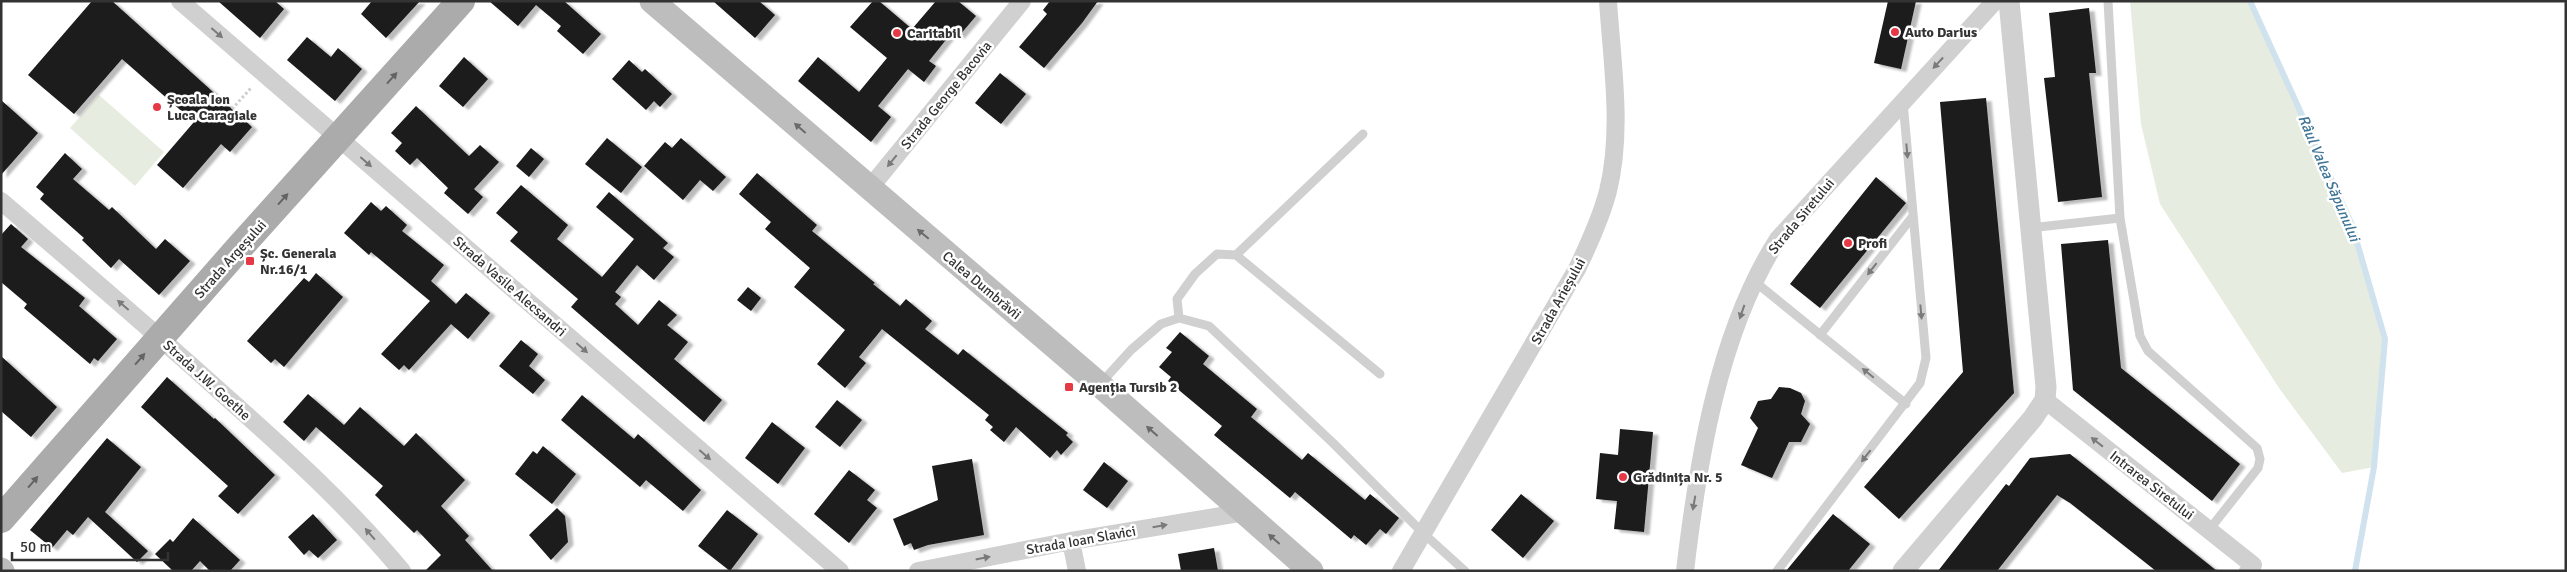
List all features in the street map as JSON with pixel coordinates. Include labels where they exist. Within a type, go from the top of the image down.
[{"type":"main road","name":"Strada Argeșului","points":[[1,519],[160,337],[461,1]]},
{"type":"main road","name":"Calea Dumbrăvii","points":[[652,1],[1100,385],[1311,571]]},
{"type":"street","name":"Strada Vasile Alecsandri","points":[[180,1],[840,571]]},
{"type":"street","name":"Strada George Bacovia","points":[[869,188],[1022,1]]},
{"type":"street","name":"Strada Arieșului","points":[[1401,571],[1577,269],[1596,229],[1608,191],[1614,154],[1615,114],[1608,1]]},
{"type":"street","name":"Strada Siretului","points":[[1685,571],[1702,462],[1714,406],[1728,352],[1754,281],[1778,239],[1995,1]]},
{"type":"street","points":[[1903,571],[2033,418],[2045,400],[2046,388],[2009,1]]},
{"type":"street","name":"Strada J.W. Goethe","points":[[1,200],[160,337],[317,478],[358,520],[402,571]]},
{"type":"street","name":"Intrarea Siretului","points":[[2045,400],[2209,530],[2253,569]]},
{"type":"street","name":"Strada Ioan Slavici","points":[[918,571],[1071,541],[1245,512]]},
{"type":"street","points":[[1071,541],[1077,571]]},
{"type":"lane","points":[[2108,1],[2120,218],[2140,336],[2148,351],[2257,448],[2260,459],[2258,468],[2209,530]]},
{"type":"lane","points":[[1777,571],[1906,404],[1920,383],[1926,358],[1903,102]]},
{"type":"lane","points":[[1236,255],[1363,134]]},
{"type":"lane","points":[[1820,335],[1913,216]]},
{"type":"lane","points":[[2030,228],[2120,218]]},
{"type":"lane","points":[[1179,318],[1177,299],[1195,274],[1217,254],[1236,255],[1380,374]]},
{"type":"lane","points":[[1754,281],[1906,404]]},
{"type":"lane","points":[[1100,385],[1139,343],[1162,324],[1179,318],[1209,326],[1333,443],[1423,533],[1465,571]]},
{"type":"path","points":[[232,109],[252,87]]},
{"type":"shaded area","points":[[2130,1],[2250,1],[2352,225],[2385,339],[2374,467],[2342,473],[2279,388],[2160,204],[2141,124]]},
{"type":"shaded area","points":[[99,95],[164,152],[135,186],[70,128]]},
{"type":"building","points":[[92,1],[112,1],[252,127],[230,152],[221,144],[183,188],[157,165],[194,122],[122,59],[74,114],[28,75]]},
{"type":"building","points":[[218,1],[275,1],[284,9],[260,38]]},
{"type":"building","points":[[372,1],[420,1],[386,38],[361,14]]},
{"type":"building","points":[[489,1],[564,1],[601,34],[583,54],[557,31],[561,26],[536,5],[518,26]]},
{"type":"building","points":[[713,1],[759,1],[775,15],[755,38]]},
{"type":"building","points":[[873,1],[879,1],[912,29],[936,1],[958,1],[976,16],[959,36],[953,31],[929,61],[936,66],[924,82],[908,69],[878,106],[891,117],[871,142],[798,81],[818,57],[859,92],[887,58],[850,27]]},
{"type":"building","points":[[1050,1],[1098,1],[1044,68],[1019,47],[1047,14],[1043,10]]},
{"type":"building","name":"Auto Darius","points":[[1888,1],[1916,1],[1901,69],[1874,63]]},
{"type":"building","points":[[2089,8],[2096,73],[2089,73],[2102,197],[2058,202],[2044,78],[2055,77],[2049,13]]},
{"type":"building","points":[[307,37],[331,57],[338,48],[362,69],[335,101],[287,60]]},
{"type":"building","points":[[464,57],[488,79],[463,107],[439,86]]},
{"type":"building","points":[[629,60],[642,72],[645,69],[672,94],[660,107],[654,101],[646,110],[612,79]]},
{"type":"building","points":[[1000,73],[1026,94],[1001,124],[975,103]]},
{"type":"building","points":[[1986,98],[2014,393],[1899,519],[1864,487],[1963,372],[1940,102]]},
{"type":"building","points":[[1,100],[38,133],[1,175]]},
{"type":"building","points":[[416,106],[469,156],[480,145],[499,162],[474,189],[483,197],[468,214],[444,193],[448,188],[417,158],[410,165],[395,151],[402,143],[391,133]]},
{"type":"building","points":[[607,138],[642,167],[621,193],[585,164]]},
{"type":"building","points":[[681,138],[726,177],[713,191],[700,180],[683,200],[644,166],[665,142],[672,148]]},
{"type":"building","points":[[531,148],[544,159],[529,177],[516,166]]},
{"type":"building","points":[[65,153],[82,169],[73,179],[109,210],[112,207],[156,249],[165,239],[190,261],[159,295],[119,259],[111,268],[82,240],[84,238],[40,199],[44,194],[36,187]]},
{"type":"building","points":[[757,173],[817,225],[812,231],[875,283],[873,284],[900,306],[906,299],[932,321],[925,329],[958,355],[963,349],[1068,433],[1066,435],[1073,442],[1061,455],[1057,450],[1050,458],[1016,427],[1004,442],[990,430],[993,427],[985,420],[989,415],[882,329],[859,357],[866,363],[845,388],[817,364],[845,330],[794,287],[810,268],[765,229],[771,222],[739,194]]},
{"type":"building","name":"Profi","points":[[1876,177],[1906,203],[1820,308],[1790,284]]},
{"type":"building","points":[[521,185],[568,225],[557,239],[602,277],[634,239],[596,207],[609,192],[668,243],[663,248],[674,257],[654,280],[637,265],[615,292],[621,297],[615,304],[638,325],[659,300],[677,315],[667,325],[688,342],[674,359],[722,400],[704,422],[571,307],[578,299],[510,241],[518,232],[496,213]]},
{"type":"building","points":[[371,202],[381,211],[386,206],[407,225],[402,231],[444,265],[431,281],[456,304],[466,293],[490,313],[468,339],[451,324],[409,370],[404,365],[399,370],[381,354],[430,301],[371,252],[369,255],[344,233]]},
{"type":"building","points":[[11,224],[28,239],[21,247],[85,298],[79,306],[117,339],[98,361],[94,358],[90,364],[24,308],[27,304],[1,282],[1,235]]},
{"type":"building","points":[[2108,240],[2121,368],[2240,464],[2212,501],[2073,390],[2061,244]]},
{"type":"building","points":[[316,273],[343,297],[284,367],[275,359],[271,363],[247,341],[304,278],[309,282]]},
{"type":"building","points":[[748,287],[761,298],[751,311],[737,300]]},
{"type":"building","points":[[1180,332],[1209,356],[1203,364],[1257,409],[1251,417],[1302,460],[1308,453],[1365,500],[1370,494],[1399,518],[1386,534],[1380,529],[1366,545],[1354,535],[1351,539],[1295,492],[1290,498],[1214,435],[1222,426],[1168,381],[1171,377],[1159,367],[1172,352],[1166,348]]},
{"type":"building","points":[[521,340],[538,354],[529,366],[545,380],[533,394],[499,366]]},
{"type":"building","points":[[1,356],[57,407],[31,437],[1,411]]},
{"type":"building","points":[[167,377],[215,418],[275,475],[238,514],[218,496],[228,486],[141,407]]},
{"type":"building","points":[[1779,387],[1790,388],[1801,393],[1805,401],[1801,414],[1810,424],[1801,442],[1789,442],[1772,478],[1741,465],[1758,428],[1750,418],[1758,401],[1771,399]]},
{"type":"building","points":[[308,394],[344,425],[360,407],[404,446],[416,433],[465,480],[441,506],[469,536],[465,540],[493,571],[425,571],[441,555],[417,530],[414,533],[375,495],[383,486],[316,427],[304,441],[283,422]]},
{"type":"building","points":[[582,395],[634,439],[638,434],[701,490],[683,511],[646,480],[640,487],[561,420]]},
{"type":"building","points":[[837,400],[862,420],[840,447],[815,427]]},
{"type":"building","points":[[772,422],[805,448],[778,484],[745,458]]},
{"type":"building","name":"Grădinița Nr. 5","points":[[1620,429],[1653,432],[1644,532],[1614,529],[1617,501],[1596,499],[1600,453],[1618,455]]},
{"type":"building","points":[[107,438],[141,467],[105,512],[148,551],[137,562],[88,517],[73,535],[67,530],[52,548],[30,530]]},
{"type":"building","points":[[543,446],[576,474],[552,504],[515,474],[533,451],[537,454]]},
{"type":"building","points":[[2070,454],[2217,571],[2156,571],[2070,503],[2057,495],[1997,571],[1938,571],[2006,484],[2009,486],[2030,458]]},
{"type":"building","points":[[972,459],[984,535],[928,545],[914,550],[911,543],[904,546],[893,519],[938,500],[932,466]]},
{"type":"building","points":[[1104,462],[1128,481],[1107,508],[1083,490]]},
{"type":"building","points":[[849,470],[875,490],[867,500],[877,508],[849,543],[814,514]]},
{"type":"building","points":[[1521,494],[1554,521],[1523,558],[1491,530]]},
{"type":"building","points":[[557,508],[565,516],[568,542],[551,560],[529,535]]},
{"type":"building","points":[[727,510],[758,534],[730,571],[698,546]]},
{"type":"building","points":[[313,514],[337,540],[318,558],[309,550],[304,555],[288,537]]},
{"type":"building","points":[[1833,514],[1870,544],[1848,571],[1786,571]]},
{"type":"building","points":[[193,518],[240,560],[230,571],[210,571],[200,561],[191,571],[173,571],[155,554],[170,539],[173,542]]},
{"type":"building","points":[[1214,548],[1218,571],[1181,571],[1178,554]]},
{"type":"waterway","name":"Râul Valea Săpunului","points":[[2250,1],[2352,225],[2385,339],[2374,467],[2355,571]]},
{"type":"place","name":"Auto Darius","points":[[1895,32]]},
{"type":"place","name":"Caritabil","points":[[897,33]]},
{"type":"place","name":"Școala Ion Luca Caragiale","points":[[157,107]]},
{"type":"place","name":"Profi","points":[[1848,243]]},
{"type":"place","name":"Șc. Generala Nr.16/1","points":[[250,261]]},
{"type":"place","name":"Agenția Tursib 2","points":[[1069,387]]},
{"type":"place","name":"Grădinița Nr. 5","points":[[1623,477]]}]
